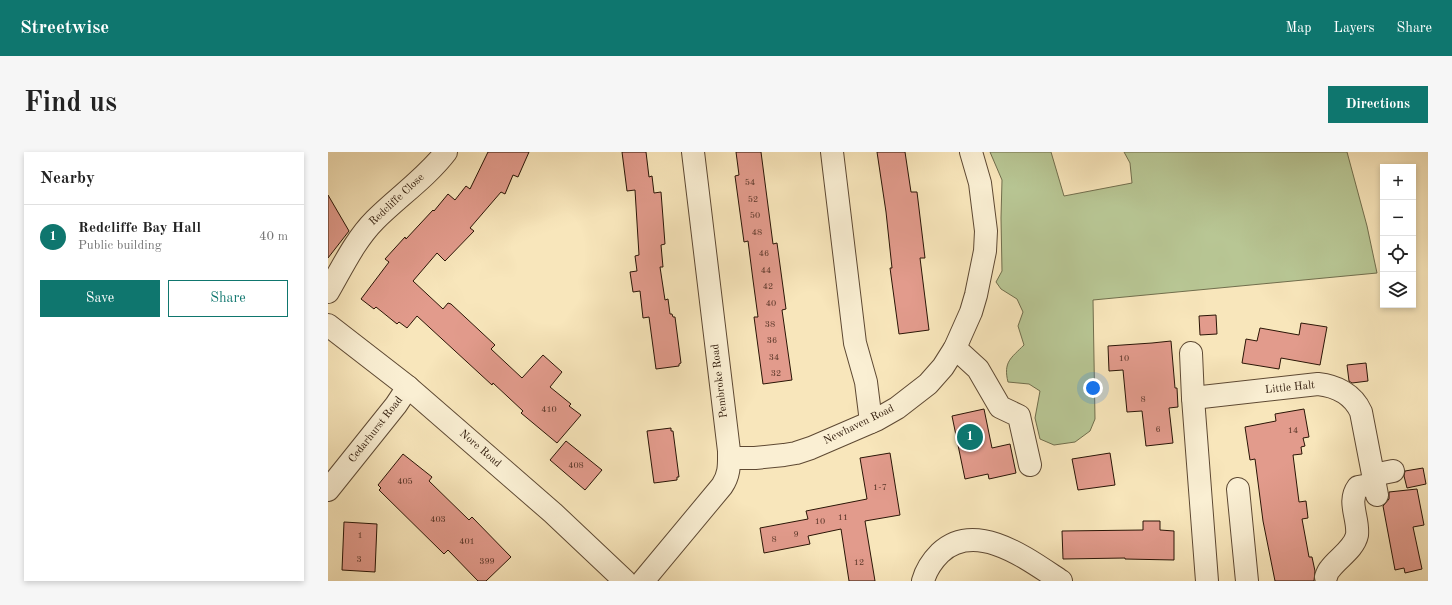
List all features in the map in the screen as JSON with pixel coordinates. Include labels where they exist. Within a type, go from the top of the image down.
[{"type":"street","name":"Redcliffe Close","points":[[328,292],[351,252],[368,228],[431,169],[446,152]]},
{"type":"street","name":"Pembroke Road","points":[[643,581],[722,486],[728,474],[729,458],[693,152]]},
{"type":"street","points":[[832,152],[855,344],[866,382],[871,422]]},
{"type":"street","name":"Newhaven Road","points":[[729,458],[755,458],[796,453],[811,448],[871,422],[897,408],[928,384],[943,367],[955,348],[963,331],[976,295],[985,251],[985,219],[980,183],[971,152]]},
{"type":"street","name":"Nore Road","points":[[328,326],[408,387],[552,513],[625,581]]},
{"type":"street","points":[[955,348],[978,369],[1000,407],[1020,416],[1030,465]]},
{"type":"street","points":[[1191,353],[1207,581]]},
{"type":"street","name":"Little Halt","points":[[1193,398],[1318,384],[1336,388],[1352,398],[1360,412],[1380,481],[1358,487],[1355,491],[1352,499],[1357,535],[1353,543],[1330,569],[1326,577]]},
{"type":"street","name":"Cedarhurst Road","points":[[328,490],[396,405],[408,387]]},
{"type":"street","points":[[1238,489],[1247,581]]},
{"type":"street","points":[[923,581],[928,568],[943,550],[951,545],[972,539],[1016,552],[1061,581]]},
{"type":"green space","points":[[990,152],[1051,152],[1064,196],[1132,183],[1130,163],[1124,152],[1347,152],[1367,226],[1377,273],[1093,300],[1095,419],[1090,431],[1075,442],[1054,445],[1040,439],[1035,418],[1040,391],[1029,384],[1008,382],[1007,365],[1012,357],[1024,345],[1018,326],[1023,312],[1017,299],[1001,289],[996,282],[1002,271],[1002,180]]},
{"type":"building","points":[[488,152],[529,152],[518,177],[513,175],[505,194],[501,192],[470,228],[474,231],[445,261],[437,253],[413,281],[443,309],[448,303],[451,304],[495,345],[491,349],[522,378],[543,355],[562,372],[550,387],[571,404],[569,406],[581,415],[557,443],[521,413],[523,411],[493,383],[492,385],[417,316],[407,328],[399,322],[397,324],[376,307],[374,309],[361,299],[389,262],[385,259],[405,237],[406,239],[433,210],[434,211],[448,194],[455,200],[466,186],[470,189]]},
{"type":"building","points":[[622,152],[646,152],[649,177],[652,176],[654,193],[661,192],[665,244],[661,245],[663,267],[660,267],[665,300],[668,299],[670,314],[675,317],[681,363],[679,366],[656,369],[649,317],[643,318],[640,291],[633,292],[630,272],[637,271],[635,256],[639,255],[635,190],[627,191]]},
{"type":"building","points":[[736,152],[761,152],[773,244],[777,243],[786,309],[782,310],[792,380],[763,384],[754,317],[758,317],[748,241],[744,242],[735,176],[739,175]]},
{"type":"building","points":[[877,152],[905,152],[911,192],[917,192],[925,258],[920,258],[929,330],[899,334],[890,268],[892,268],[886,212]]},
{"type":"building","points":[[328,195],[349,231],[328,258]]},
{"type":"building","points":[[1216,315],[1217,334],[1200,335],[1199,316]]},
{"type":"building","points":[[1301,323],[1327,327],[1320,365],[1281,358],[1279,369],[1242,363],[1246,339],[1257,341],[1260,328],[1299,335]]},
{"type":"building","points":[[1171,341],[1178,407],[1169,408],[1173,443],[1146,446],[1142,411],[1127,412],[1123,370],[1109,371],[1108,346]]},
{"type":"building","points":[[1366,363],[1368,381],[1352,383],[1349,381],[1347,365]]},
{"type":"building","points":[[984,409],[992,448],[1010,444],[1016,473],[989,479],[988,474],[965,479],[952,416]]},
{"type":"building","points":[[1304,409],[1309,437],[1303,438],[1305,446],[1301,447],[1302,454],[1293,455],[1299,502],[1306,501],[1308,518],[1302,519],[1309,557],[1312,557],[1315,571],[1314,581],[1275,581],[1263,521],[1255,459],[1250,460],[1245,427],[1276,421],[1275,414]]},
{"type":"building","points":[[671,428],[671,431],[673,431],[679,477],[677,477],[677,480],[654,483],[647,431]]},
{"type":"building","points":[[566,441],[602,470],[585,490],[550,460]]},
{"type":"building","points":[[890,453],[900,515],[865,521],[875,581],[849,581],[841,529],[808,536],[810,544],[764,553],[760,528],[808,519],[806,511],[867,499],[860,458]]},
{"type":"building","points":[[1110,453],[1115,485],[1078,490],[1072,459]]},
{"type":"building","points":[[403,454],[432,477],[429,481],[469,520],[472,517],[511,557],[486,581],[478,581],[448,550],[444,554],[379,490],[381,488],[378,485]]},
{"type":"building","points":[[1423,468],[1426,484],[1407,488],[1404,476],[1405,471]]},
{"type":"building","points":[[1417,489],[1424,525],[1413,527],[1422,569],[1405,573],[1404,568],[1395,570],[1383,506],[1389,499],[1389,492]]},
{"type":"building","points":[[1143,521],[1160,521],[1160,530],[1174,531],[1174,560],[1125,558],[1063,559],[1062,531],[1143,530]]},
{"type":"building","points":[[344,522],[377,524],[375,572],[342,570]]},
{"type":"place","name":"Redcliffe Bay Hall","points":[[970,437]]}]
